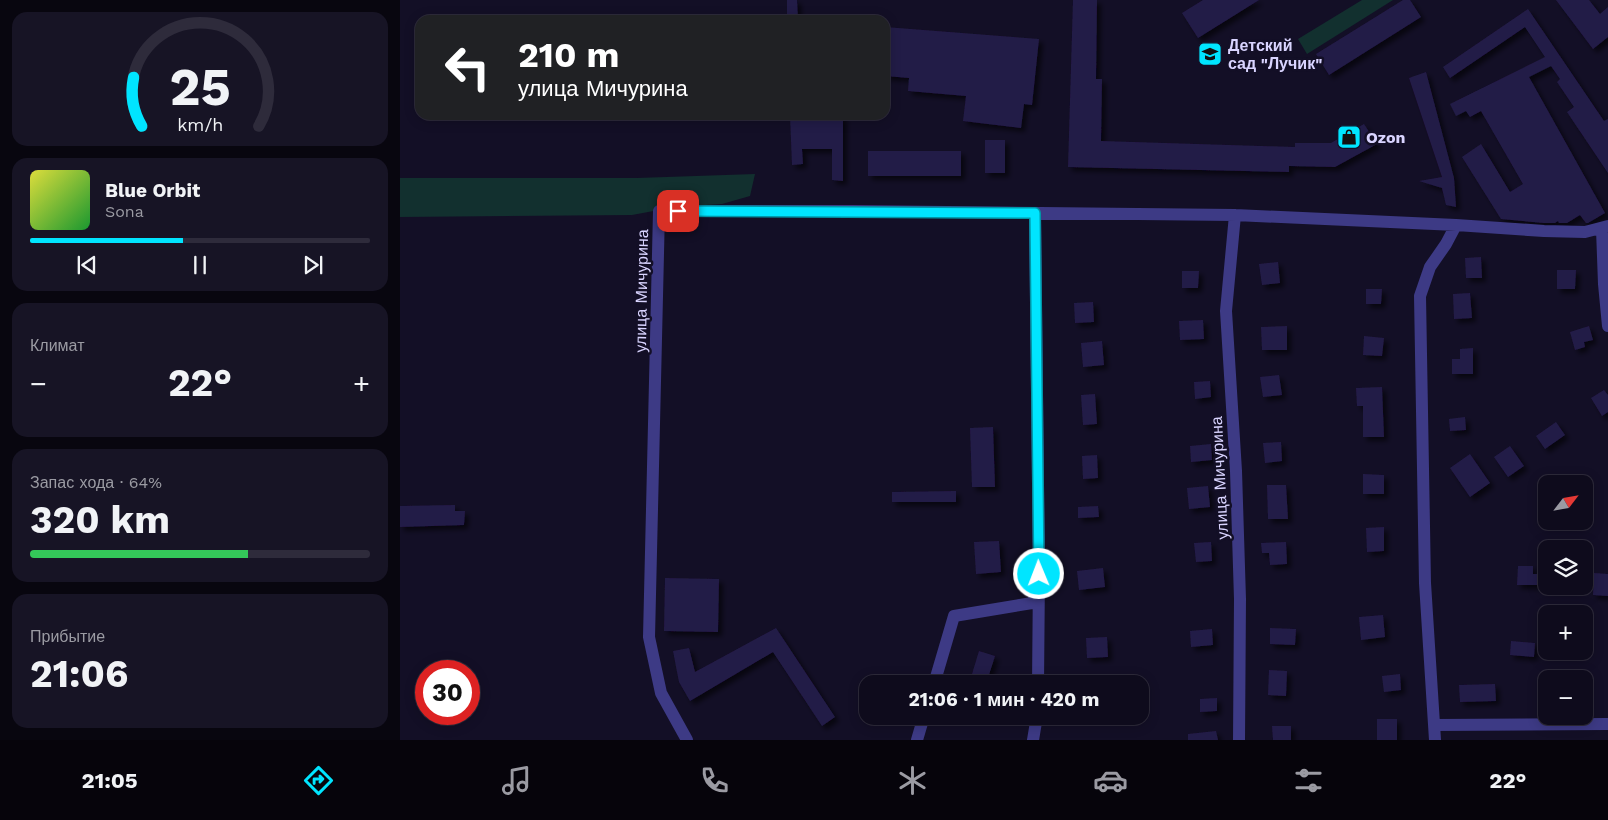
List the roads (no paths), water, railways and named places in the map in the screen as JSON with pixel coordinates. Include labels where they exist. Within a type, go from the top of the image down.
[{"type":"street","name":"улица Мичурина","points":[[687,740],[661,693],[649,637],[659,211],[1235,215],[1544,231],[1586,232],[1605,227],[1605,302],[1608,326]]},
{"type":"street","points":[[1035,213],[1038,675]]},
{"type":"street","name":"улица Мичурина","points":[[1235,215],[1226,310],[1236,471],[1240,598],[1239,740]]},
{"type":"street","points":[[1435,740],[1426,583],[1420,296],[1430,267],[1456,225]]},
{"type":"street","points":[[937,675],[954,616],[1032,603],[1038,591]]},
{"type":"street","points":[[1435,725],[1608,724]]},
{"type":"street","points":[[917,740],[921,725]]},
{"type":"street","points":[[1033,740],[1036,725]]},
{"type":"place","name":"Детский сад \"Лучик\"","points":[[1210,54]]},
{"type":"place","name":"Ozon","points":[[1349,137]]}]
